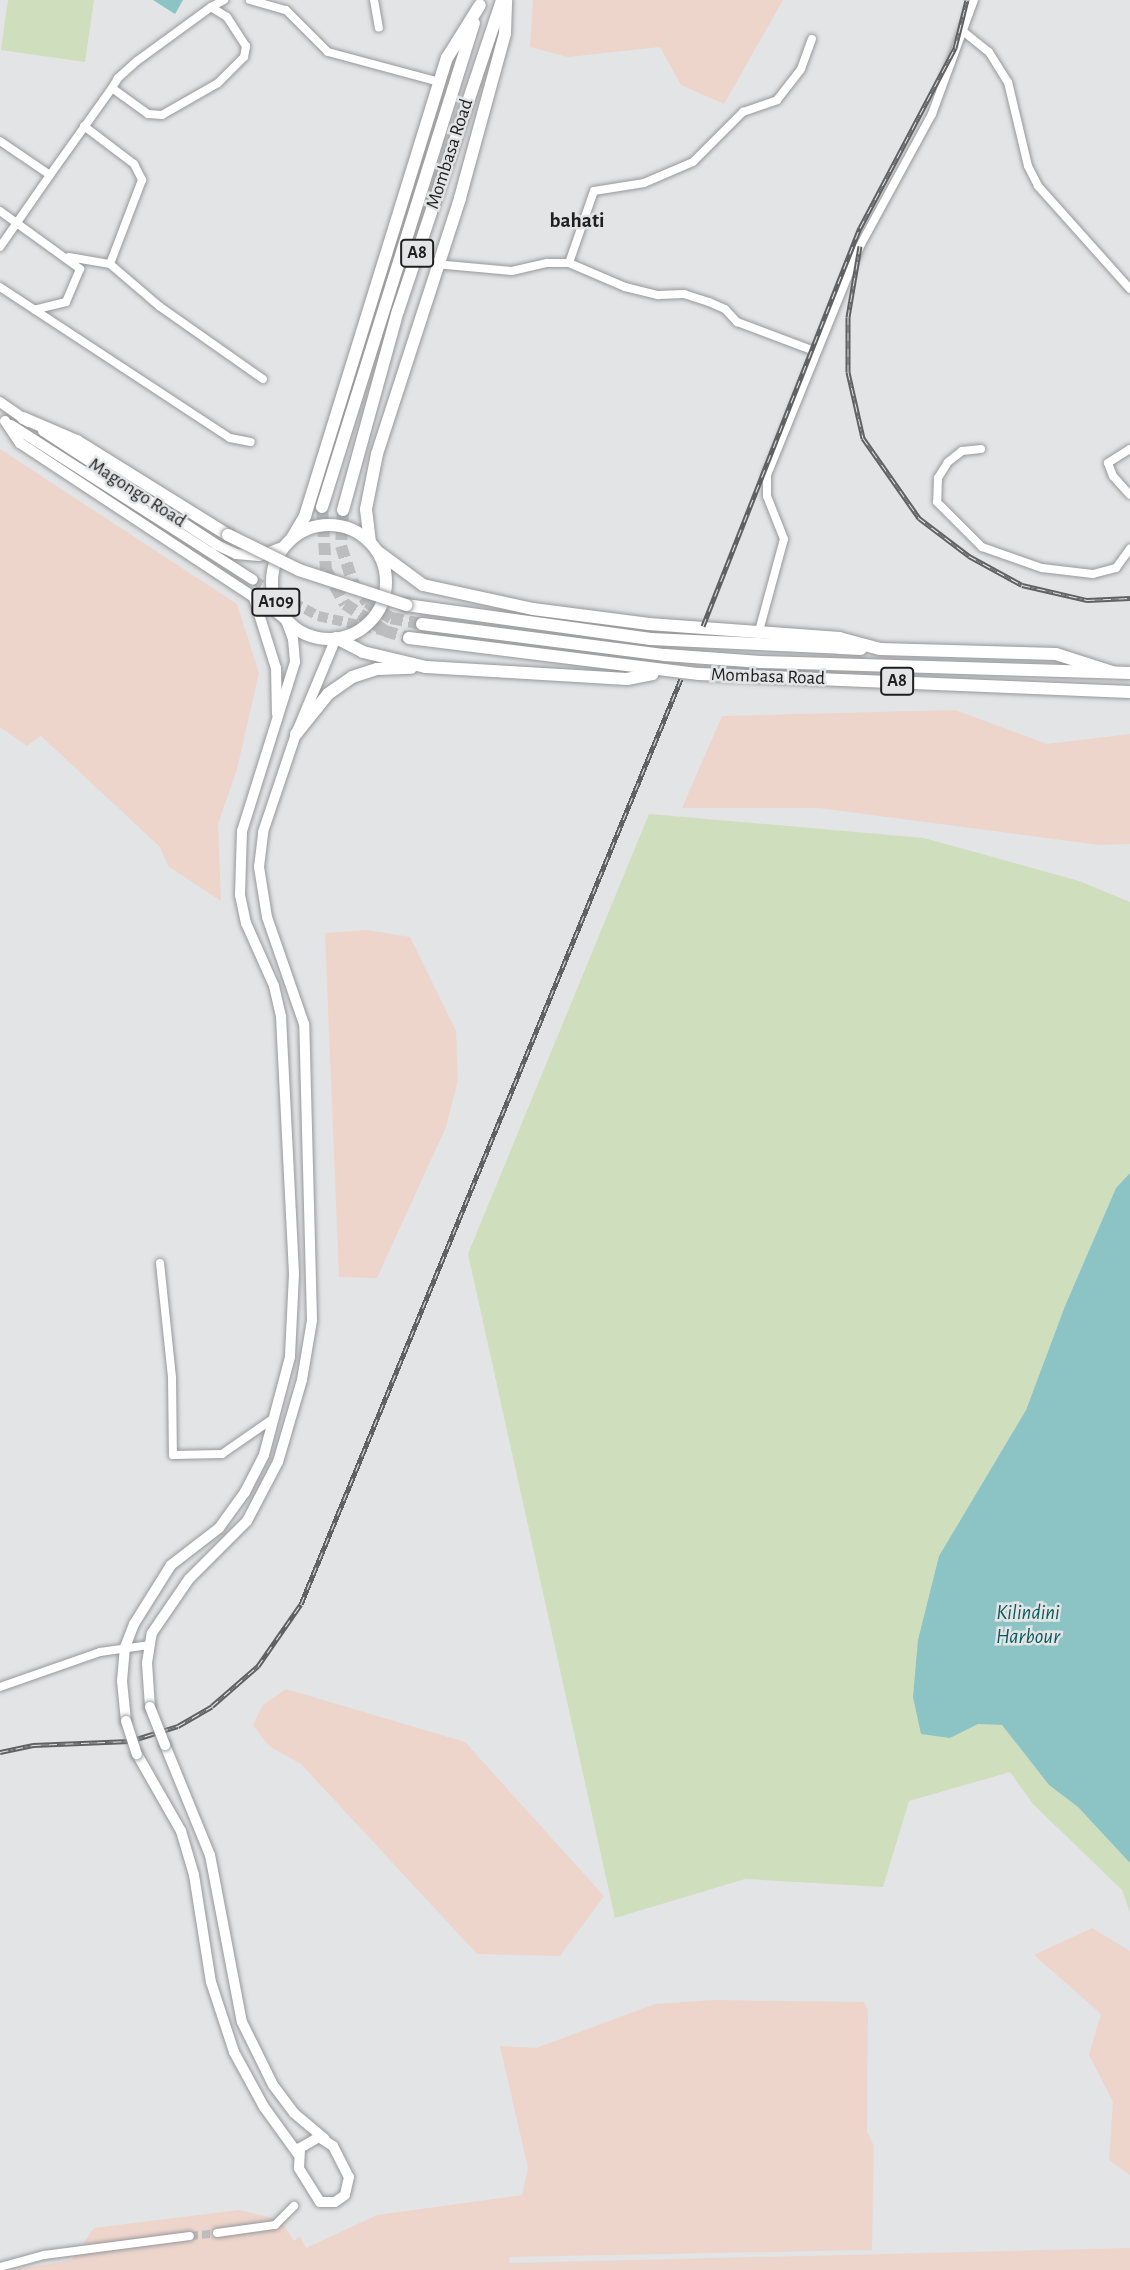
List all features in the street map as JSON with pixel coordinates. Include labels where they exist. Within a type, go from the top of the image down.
[{"type":"highway","points":[[336,638],[356,631],[381,605],[386,587],[373,547],[366,509],[377,454],[435,264],[460,198],[505,33],[504,0]]},
{"type":"highway","name":"Mombasa Road","points":[[343,510],[398,311],[504,0]]},
{"type":"highway","points":[[287,543],[306,516],[447,58],[481,3]]},
{"type":"highway","name":"Mombasa Road","points":[[322,507],[481,3]]},
{"type":"highway","points":[[23,418],[77,440],[228,535],[289,566],[406,605],[651,639],[1056,654],[1112,672]]},
{"type":"highway","points":[[287,543],[315,527],[332,525],[353,530],[423,585],[487,601],[590,618],[839,638],[880,649]]},
{"type":"highway","name":"A109","points":[[287,543],[273,569],[272,587],[286,620],[301,632],[336,638]]},
{"type":"highway","name":"Mombasa Road","points":[[422,624],[665,655],[761,662],[1130,673]]},
{"type":"highway","points":[[336,638],[363,652],[425,667]]},
{"type":"highway","name":"Mombasa Road","points":[[409,638],[664,672],[1130,692]]},
{"type":"highway","points":[[296,734],[328,694],[352,677],[377,669],[425,667],[627,679],[664,672]]},
{"type":"main road","name":"Magongo Road","points":[[0,402],[217,545],[236,554],[259,556],[287,543]]},
{"type":"main road","name":"Magongo Road","points":[[2,419],[253,580]]},
{"type":"main road","points":[[2,419],[20,443],[286,620],[295,662],[242,831],[240,895],[246,923],[274,986],[281,1017],[294,1319],[276,1416],[264,1455],[245,1492],[219,1528],[171,1565],[134,1624],[125,1647],[126,1721],[137,1754],[181,1831],[194,1875],[211,1982],[234,2052],[264,2107],[298,2154],[299,2168],[320,2203],[340,2200],[347,2191],[349,2177],[325,2139],[294,2113],[273,2085],[242,2022],[210,1855],[150,1707],[149,1645],[166,1607],[247,1521],[278,1462],[304,1368],[312,1320],[304,1024],[267,917],[259,867],[263,832],[296,734],[336,638]]},
{"type":"main road","points":[[254,598],[276,668],[277,720]]},
{"type":"main road","points":[[298,2154],[308,2141],[325,2139]]},
{"type":"street","points":[[0,247],[112,88],[144,55],[224,0]]},
{"type":"street","points":[[250,0],[286,10],[328,52],[439,82]]},
{"type":"street","points":[[374,0],[379,28]]},
{"type":"street","points":[[759,631],[784,539],[765,481],[860,246],[932,114],[974,0]]},
{"type":"street","points":[[112,88],[155,117],[218,83],[244,57],[246,47],[227,17],[211,7]]},
{"type":"street","points":[[964,32],[989,52],[1008,82],[1028,166],[1038,186],[1130,289]]},
{"type":"street","points":[[569,263],[594,191],[644,183],[693,162],[743,113],[777,100],[801,69],[812,39]]},
{"type":"street","points":[[84,126],[134,164],[142,180],[110,264]]},
{"type":"street","points":[[0,141],[50,174]]},
{"type":"street","points":[[0,211],[69,257],[81,271],[68,300],[35,310]]},
{"type":"street","points":[[69,257],[110,264],[159,306],[263,379]]},
{"type":"street","points":[[435,264],[512,271],[547,262],[569,263],[625,287],[658,295],[684,294],[709,302],[725,309],[737,322],[817,352]]},
{"type":"street","points":[[0,287],[230,438],[251,442]]},
{"type":"street","points":[[981,449],[962,451],[948,462],[938,478],[937,502],[982,547],[1058,572],[1093,574],[1116,568],[1130,549]]},
{"type":"street","points":[[1130,449],[1108,463],[1113,476],[1130,495]]},
{"type":"street","points":[[160,1263],[172,1378],[173,1455],[222,1454],[276,1416]]},
{"type":"street","points":[[0,1687],[125,1647],[149,1645]]},
{"type":"street","points":[[217,2233],[275,2225],[294,2206]]},
{"type":"street","points":[[0,2267],[44,2255],[190,2236]]},
{"type":"shaded area","points":[[533,0],[783,0],[724,104],[681,85],[660,47],[568,57],[530,47]]},
{"type":"shaded area","points":[[0,449],[237,604],[259,673],[237,769],[218,824],[221,901],[168,866],[160,847],[41,736],[27,746],[0,727]]},
{"type":"shaded area","points":[[955,710],[1047,744],[1130,734],[1130,844],[1099,845],[819,808],[682,808],[722,716]]},
{"type":"shaded area","points":[[367,930],[410,937],[456,1031],[458,1080],[446,1127],[377,1278],[339,1277],[325,933]]},
{"type":"shaded area","points":[[286,1689],[465,1742],[604,1896],[560,1956],[477,1954],[301,1764],[269,1746],[253,1725],[263,1705]]},
{"type":"shaded area","points":[[1092,1928],[1130,1951],[1130,2175],[1109,2160],[1113,2102],[1089,2055],[1101,2014],[1034,1955]]},
{"type":"shaded area","points":[[715,2000],[864,2002],[868,2010],[867,2132],[874,2146],[872,2250],[510,2257],[509,2263],[1130,2248],[1130,2270],[13,2270],[72,2260],[94,2228],[239,2210],[281,2220],[294,2241],[300,2236],[306,2248],[377,2215],[522,2195],[528,2168],[500,2046],[536,2048],[655,2004]]},
{"type":"green space","points":[[8,0],[94,0],[85,62],[1,50]]},
{"type":"green space","points":[[649,814],[924,838],[1079,881],[1130,902],[1130,1173],[1116,1188],[1065,1306],[1026,1410],[939,1556],[950,1738],[978,1724],[1002,1725],[1049,1785],[1078,1807],[1130,1863],[1130,1912],[1122,1890],[1033,1804],[1010,1772],[909,1801],[883,1887],[745,1879],[615,1918],[468,1254]]},
{"type":"water","points":[[153,0],[183,0],[175,14]]},
{"type":"water","name":"Kilindini Harbour","points":[[1130,1173],[1130,1863],[1078,1807],[1049,1785],[1002,1725],[978,1724],[950,1738],[921,1734],[913,1697],[918,1640],[939,1556],[1026,1410],[1065,1306],[1116,1188]]},
{"type":"tunnel","points":[[322,507],[326,570],[345,604],[385,631],[409,638]]},
{"type":"tunnel","points":[[343,510],[341,546],[353,583],[367,602],[391,618],[422,624]]},
{"type":"tunnel","points":[[253,580],[318,616],[385,631]]},
{"type":"tunnel","points":[[190,2236],[217,2233]]},
{"type":"railway","points":[[703,626],[860,228],[955,48],[967,0]]},
{"type":"railway","points":[[860,246],[848,317],[848,372],[863,438],[919,518],[969,556],[1022,585],[1087,600],[1130,598]]},
{"type":"railway","points":[[0,1752],[33,1745],[130,1741],[178,1726],[212,1706],[258,1666],[301,1604],[681,679]]},
{"type":"district","name":"bahati","points":[[577,221]]}]
